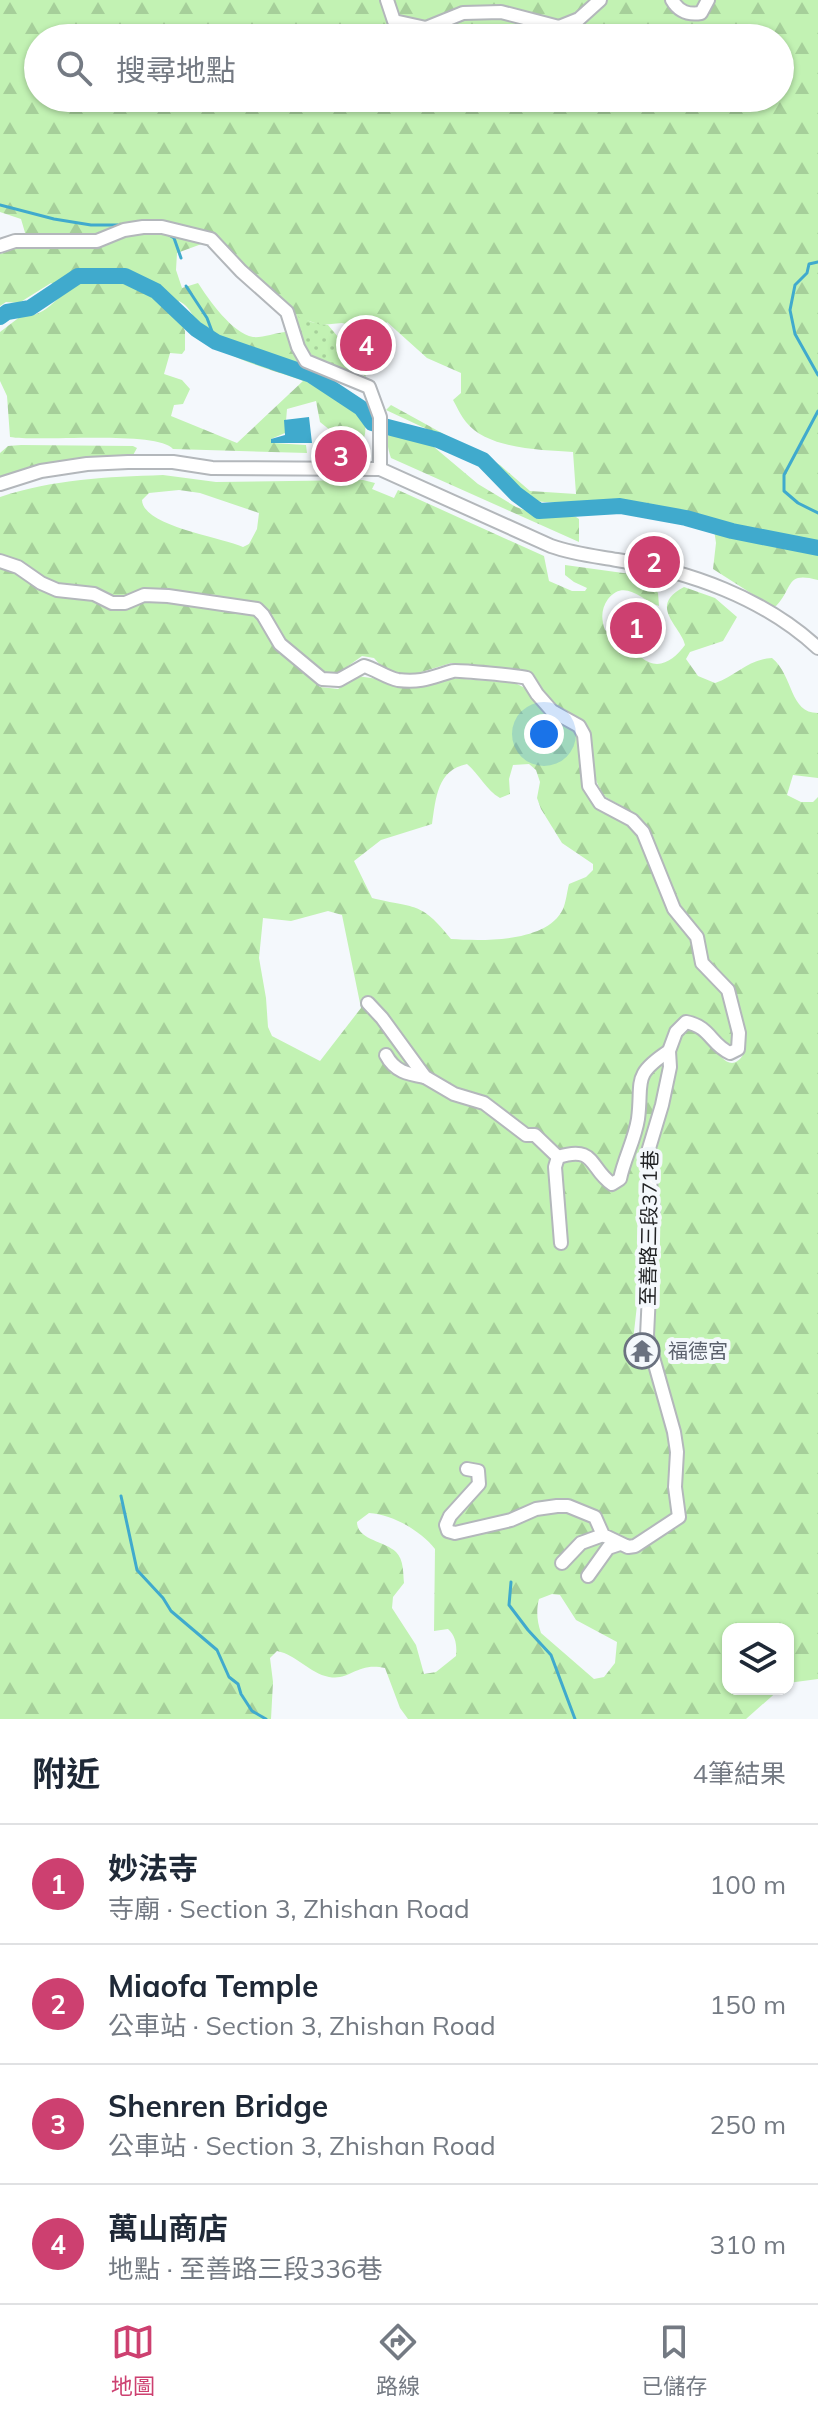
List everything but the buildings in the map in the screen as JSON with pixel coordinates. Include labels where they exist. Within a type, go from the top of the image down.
[{"type":"street","points":[[387,0],[394,21],[408,24]]},
{"type":"street","points":[[566,24],[579,19],[600,0]]},
{"type":"street","points":[[672,0],[689,14],[701,13],[708,0]]},
{"type":"street","points":[[436,24],[463,13],[481,12],[501,12],[547,24]]},
{"type":"street","points":[[0,246],[15,241],[97,241],[124,230],[143,227],[162,227],[211,239],[287,312],[306,361],[369,387],[380,417],[380,469]]},
{"type":"street","points":[[0,484],[41,471],[128,462],[173,462],[212,468],[380,469],[551,546],[579,555],[659,568],[713,585],[777,616],[818,648]]},
{"type":"street","points":[[0,561],[18,567],[57,590],[94,594],[112,603],[125,603],[144,595],[257,609],[280,644],[322,679],[339,680],[364,666],[396,680],[429,680],[456,670],[489,675],[517,674],[527,678],[552,711],[579,726],[584,735],[589,786],[600,803],[632,820],[643,832],[674,909],[697,937],[702,963],[728,990],[739,1033],[738,1049],[730,1053],[721,1049],[705,1028],[686,1022],[676,1032],[669,1051],[650,1064],[638,1087],[638,1120],[616,1184],[609,1183],[596,1165],[582,1154],[574,1152],[558,1157]]},
{"type":"street","points":[[368,1003],[425,1077]]},
{"type":"street","name":"至善路三段371巷","points":[[620,1544],[635,1546],[679,1517],[674,1432],[647,1336],[653,1208],[647,1155],[662,1105],[670,1067],[669,1051]]},
{"type":"street","points":[[386,1055],[389,1062],[403,1073],[425,1077],[454,1094],[484,1103],[526,1135],[535,1135],[558,1157]]},
{"type":"street","points":[[558,1157],[555,1167],[561,1243]]},
{"type":"street","points":[[467,1469],[478,1471],[479,1484],[450,1516],[446,1525],[448,1531],[455,1533],[511,1520],[536,1509],[568,1506],[595,1517],[603,1535],[620,1544]]},
{"type":"street","points":[[562,1563],[581,1543],[603,1535]]},
{"type":"street","points":[[588,1576],[608,1548],[620,1544]]},
{"type":"green space","points":[[0,0],[818,0],[818,580],[795,579],[776,606],[771,606],[713,569],[716,543],[713,522],[703,517],[623,501],[552,502],[511,495],[448,439],[386,410],[391,405],[500,465],[530,491],[576,494],[573,452],[501,443],[475,431],[464,420],[453,400],[461,393],[461,373],[427,358],[387,322],[379,333],[342,323],[321,325],[300,318],[213,238],[123,225],[97,234],[26,236],[21,219],[0,212]]},
{"type":"green space","points":[[135,233],[164,233],[207,242],[177,253],[176,270],[182,288],[198,283],[222,315],[245,334],[257,337],[285,332],[303,372],[362,417],[365,435],[357,452],[320,422],[316,401],[287,409],[285,433],[271,439],[272,443],[306,445],[307,453],[173,449],[163,443],[122,438],[10,437],[7,396],[0,381],[0,332],[21,316],[45,310],[64,293],[51,283],[19,303],[6,302],[0,306],[0,254],[17,248]],"holes":[[[179,301],[214,344],[251,363],[303,381],[237,443],[171,416],[174,405],[183,404],[190,389],[182,380],[164,374],[170,353],[182,354],[185,350],[185,331],[175,309]]]},
{"type":"green space","points":[[296,314],[311,322],[328,325],[350,351],[362,359],[366,377],[358,372],[331,367],[314,358],[300,335]]},
{"type":"green space","points":[[393,429],[434,447],[478,484],[516,507],[538,515],[576,517],[579,519],[579,542],[391,458],[388,439]]},
{"type":"green space","points":[[8,446],[137,448],[132,457],[24,470],[0,477],[0,453]]},
{"type":"green space","points":[[163,475],[216,482],[363,480],[375,483],[372,489],[394,498],[398,490],[544,556],[549,581],[572,591],[585,591],[587,588],[565,575],[565,565],[645,576],[658,593],[659,606],[634,593],[621,591],[608,599],[602,618],[605,630],[630,644],[641,657],[654,664],[671,659],[685,645],[667,609],[673,594],[684,587],[715,598],[737,617],[723,641],[690,652],[686,659],[698,676],[715,683],[756,661],[772,658],[802,707],[818,713],[818,778],[793,775],[787,795],[801,802],[813,802],[818,797],[818,1679],[794,1682],[794,1623],[722,1623],[722,1695],[773,1695],[746,1719],[408,1719],[400,1708],[385,1668],[367,1667],[337,1678],[329,1677],[277,1651],[270,1658],[273,1682],[271,1719],[0,1719],[0,565],[29,577],[40,590],[63,597],[91,598],[112,607],[158,599],[253,613],[281,652],[320,687],[338,689],[357,676],[385,680],[398,687],[425,687],[450,678],[515,683],[525,688],[557,720],[574,729],[580,742],[586,794],[597,807],[621,819],[640,838],[672,915],[694,939],[700,964],[721,987],[732,1019],[731,1045],[725,1046],[703,1023],[686,1018],[673,1030],[660,1060],[664,1068],[645,1148],[648,1206],[632,1350],[639,1361],[648,1360],[654,1351],[652,1276],[656,1243],[652,1152],[667,1101],[676,1044],[685,1028],[702,1036],[730,1063],[743,1055],[739,1009],[733,989],[727,978],[708,961],[701,932],[683,910],[641,822],[633,813],[604,796],[593,772],[589,737],[583,726],[546,699],[534,676],[520,669],[486,669],[451,663],[401,675],[381,666],[374,658],[362,656],[340,672],[323,673],[279,634],[268,612],[257,602],[219,600],[159,590],[122,598],[108,597],[91,588],[53,584],[19,563],[0,557],[0,497],[61,483]],"holes":[[[179,490],[200,493],[259,513],[257,529],[249,544],[243,547],[168,524],[146,509],[142,500],[149,493]],[[467,764],[500,798],[510,794],[509,779],[513,765],[529,764],[536,770],[540,782],[537,798],[541,809],[562,843],[593,864],[593,870],[586,877],[569,884],[563,909],[555,920],[529,934],[513,938],[451,939],[424,912],[372,898],[354,861],[381,840],[432,824],[444,779],[449,772]],[[328,911],[342,915],[361,1008],[320,1061],[272,1036],[268,1027],[259,958],[263,918],[291,921]],[[369,1513],[396,1520],[414,1530],[435,1549],[434,1631],[448,1629],[456,1649],[456,1656],[436,1672],[424,1674],[416,1645],[392,1608],[393,1597],[404,1583],[399,1555],[366,1537],[357,1522]],[[552,1594],[560,1595],[576,1620],[617,1642],[615,1663],[604,1677],[594,1679],[541,1633],[537,1616],[539,1599]]]},
{"type":"water","points":[[309,417],[312,443],[271,443],[271,439],[285,435],[284,420]]},
{"type":"waterway","points":[[0,205],[54,219],[91,225],[118,225]]},
{"type":"waterway","points":[[166,233],[174,238],[181,258]]},
{"type":"waterway","points":[[818,262],[809,264],[807,273],[795,285],[790,310],[795,334],[818,375]]},
{"type":"waterway","points":[[0,317],[7,312],[30,308],[78,276],[125,276],[156,291],[196,329],[216,342],[311,375],[361,408],[372,423],[438,440],[483,460],[516,494],[539,511],[620,506],[818,548]]},
{"type":"waterway","points":[[186,286],[207,318],[216,342]]},
{"type":"waterway","points":[[818,411],[784,475],[784,491],[798,503],[818,513]]},
{"type":"waterway","points":[[121,1496],[137,1570],[171,1611],[217,1650],[229,1677],[238,1684],[252,1711],[266,1719]]},
{"type":"waterway","points":[[511,1582],[509,1605],[551,1655],[575,1719]]},
{"type":"place","name":"萬山商店","points":[[366,345]]},
{"type":"place","name":"Shenren Bridge","points":[[341,456]]},
{"type":"place","name":"Miaofa Temple","points":[[654,562]]},
{"type":"place","name":"妙法寺","points":[[636,628]]},
{"type":"place","name":"福德宮","points":[[642,1351]]}]
